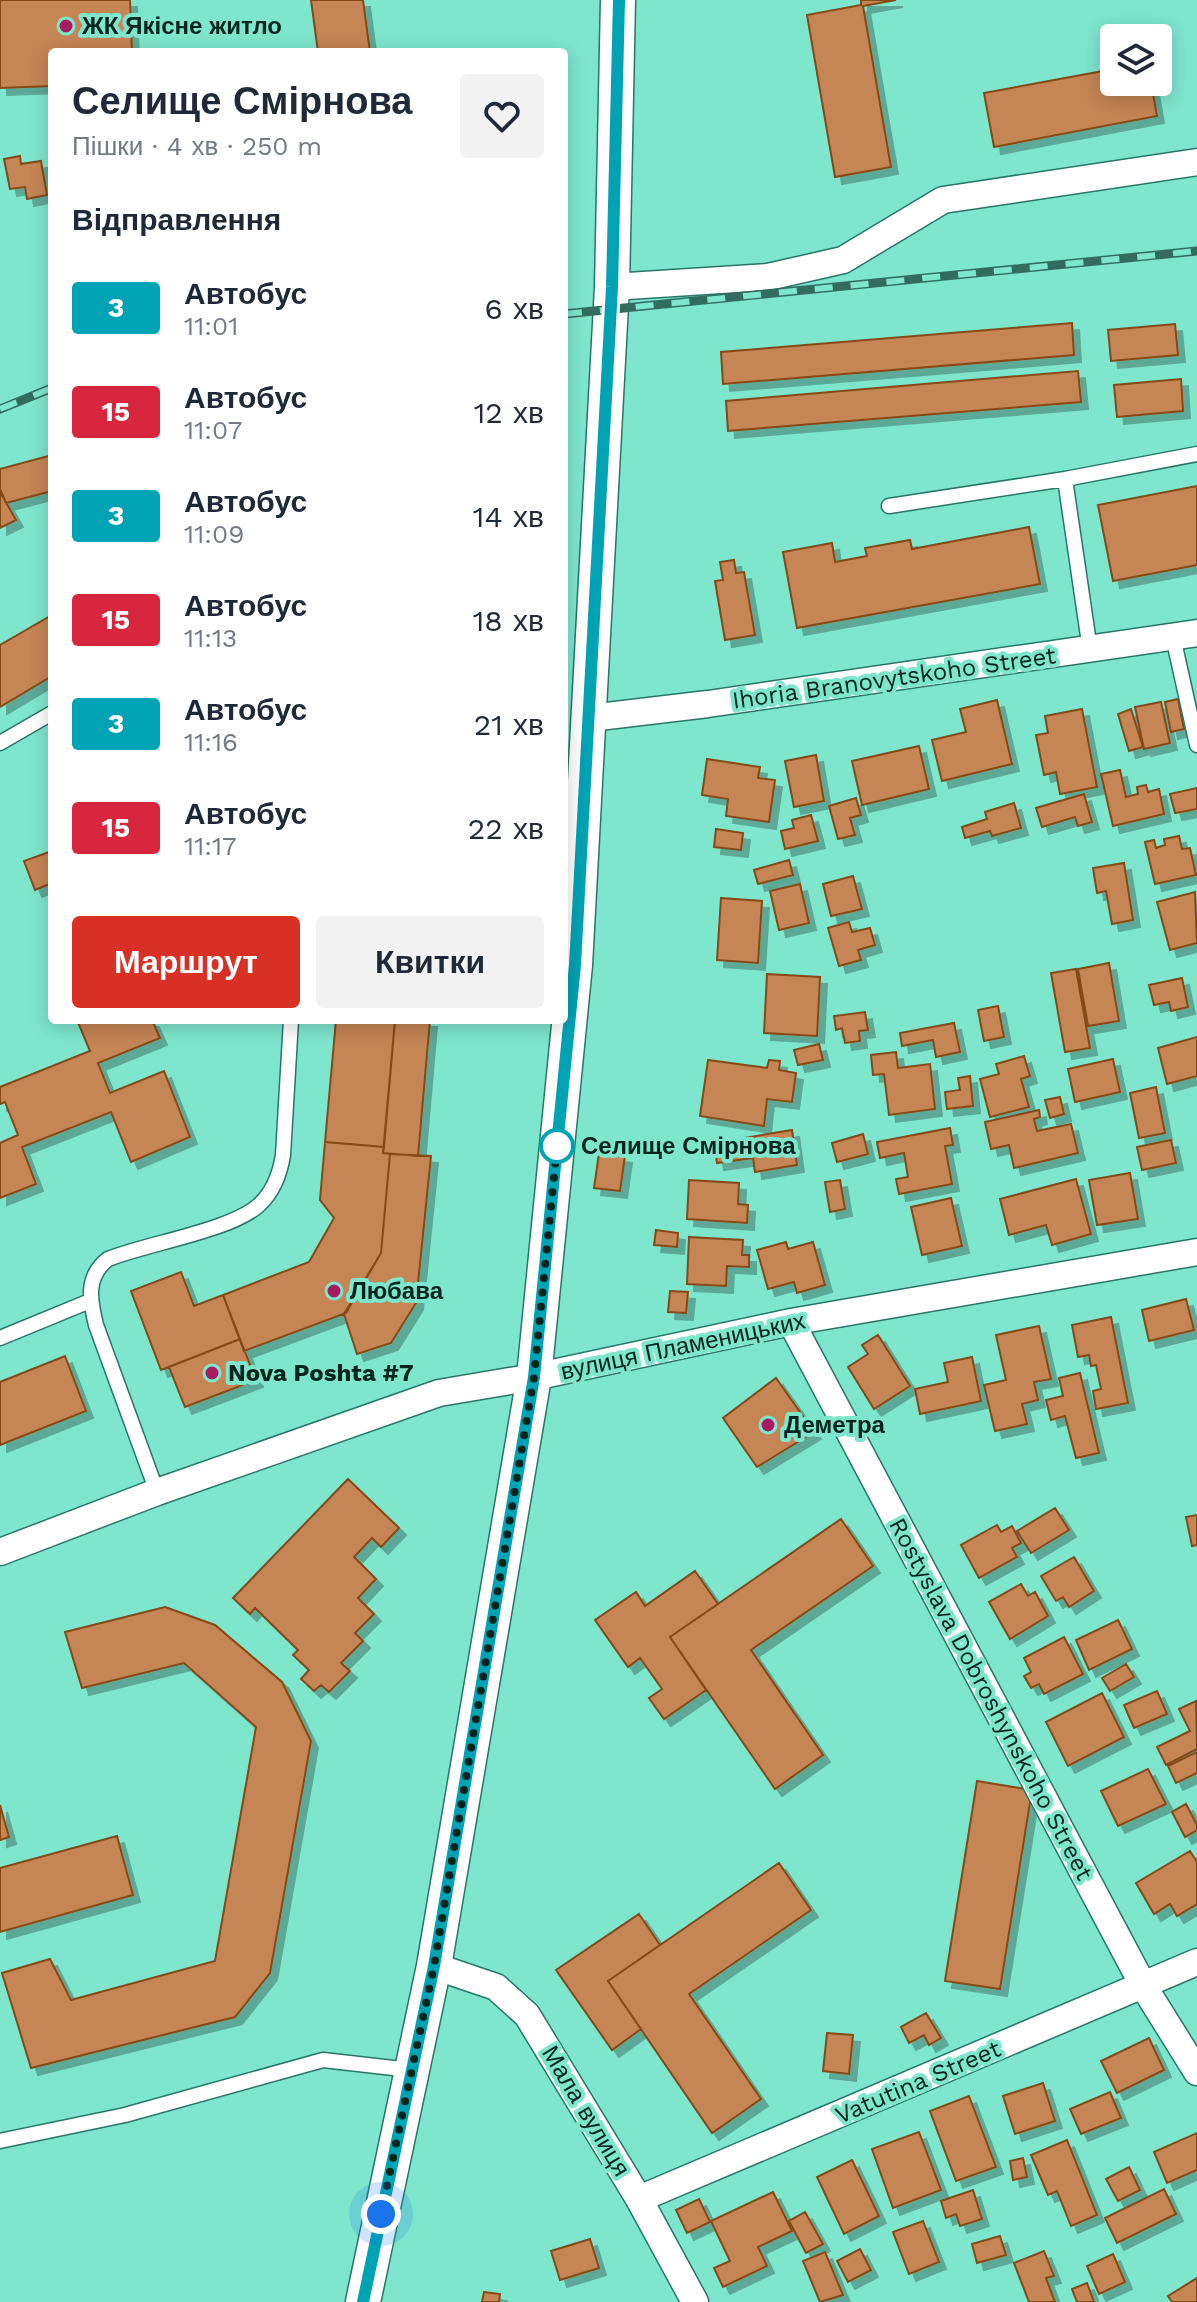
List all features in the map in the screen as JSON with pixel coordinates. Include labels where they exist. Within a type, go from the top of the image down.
[{"type":"street","points":[[568,988],[590,718],[612,287],[618,0]]},
{"type":"street","points":[[612,287],[768,277],[843,260],[943,200],[1197,162]]},
{"type":"street","name":"Ihoria Branovytskoho Street","points":[[590,718],[708,704],[1185,635]]},
{"type":"street","points":[[363,2302],[434,1966],[534,1377],[565,1024]]},
{"type":"street","name":"вулиця Пламеницьких","points":[[0,1552],[157,1492],[439,1393],[534,1377],[791,1322],[1197,1252]]},
{"type":"street","name":"Rostyslava Dobroshynskoho Street","points":[[791,1322],[1144,1987],[1197,2072]]},
{"type":"street","name":"Vatutina Street","points":[[639,2199],[1197,1962]]},
{"type":"street","name":"Мала вулиця","points":[[434,1966],[496,1987],[527,2015],[639,2199],[695,2302]]},
{"type":"lane","points":[[889,506],[1065,479],[1197,454]]},
{"type":"lane","points":[[1065,479],[1090,650]]},
{"type":"lane","points":[[1185,635],[1197,745]]},
{"type":"lane","points":[[0,743],[48,715]]},
{"type":"lane","points":[[157,1492],[96,1325],[90,1301],[94,1274],[108,1259],[231,1221],[251,1211],[267,1196],[281,1166],[291,1024]]},
{"type":"lane","points":[[0,1338],[90,1301]]},
{"type":"lane","points":[[0,2141],[125,2115],[323,2060],[411,2070]]},
{"type":"building","name":"ЖК Якісне житло","points":[[0,0],[130,0],[132,48],[48,48],[48,86],[0,88]]},
{"type":"building","points":[[311,0],[363,0],[369,48],[317,48]]},
{"type":"building","points":[[861,0],[896,0],[863,6],[891,167],[835,177],[807,15],[861,5]]},
{"type":"building","points":[[1100,72],[1100,96],[1153,96],[1157,116],[994,147],[984,93]]},
{"type":"building","points":[[20,156],[21,164],[41,161],[47,195],[27,199],[25,187],[10,189],[4,159]]},
{"type":"building","points":[[1072,323],[1074,355],[723,384],[721,352]]},
{"type":"building","points":[[1175,324],[1178,355],[1111,361],[1108,330]]},
{"type":"building","points":[[1078,371],[1081,402],[728,431],[726,401]]},
{"type":"building","points":[[1181,379],[1183,411],[1117,417],[1114,385]]},
{"type":"building","points":[[48,456],[48,492],[6,503],[0,489],[0,469]]},
{"type":"building","points":[[1197,486],[1197,565],[1113,581],[1098,505]]},
{"type":"building","points":[[0,492],[16,520],[0,528]]},
{"type":"building","points":[[1029,527],[1040,584],[797,628],[783,552],[832,543],[835,562],[867,556],[865,548],[910,540],[912,549]]},
{"type":"building","points":[[734,560],[736,573],[744,572],[755,635],[725,640],[715,581],[723,580],[720,562]]},
{"type":"building","points":[[48,617],[48,678],[0,707],[0,645]]},
{"type":"building","points":[[1178,699],[1184,729],[1171,732],[1165,702]]},
{"type":"building","points":[[997,700],[1012,764],[942,781],[932,740],[966,732],[960,709]]},
{"type":"building","points":[[1161,702],[1170,743],[1144,749],[1135,707]]},
{"type":"building","points":[[1082,709],[1097,787],[1060,794],[1056,772],[1044,775],[1036,735],[1048,733],[1045,716]]},
{"type":"building","points":[[1131,709],[1143,747],[1129,751],[1118,714]]},
{"type":"building","points":[[919,746],[929,789],[862,805],[852,761]]},
{"type":"building","points":[[816,755],[824,801],[794,807],[785,761]]},
{"type":"building","points":[[707,759],[760,767],[758,778],[775,780],[769,822],[726,816],[728,799],[702,795]]},
{"type":"building","points":[[1120,770],[1126,797],[1138,794],[1137,787],[1146,785],[1148,792],[1159,789],[1164,814],[1113,826],[1101,774]]},
{"type":"building","points":[[1197,788],[1197,809],[1175,813],[1170,794]]},
{"type":"building","points":[[1084,794],[1092,822],[1078,826],[1075,817],[1042,827],[1036,808]]},
{"type":"building","points":[[856,798],[861,815],[850,818],[855,835],[838,839],[829,806]]},
{"type":"building","points":[[1014,803],[1021,828],[992,836],[990,831],[965,838],[962,827],[987,819],[985,812]]},
{"type":"building","points":[[811,815],[818,841],[785,849],[781,831],[794,828],[792,820]]},
{"type":"building","points":[[716,829],[743,833],[741,850],[714,847]]},
{"type":"building","points":[[1179,836],[1182,849],[1190,848],[1196,875],[1155,884],[1145,842],[1154,840],[1156,848],[1165,845],[1164,839]]},
{"type":"building","points":[[48,852],[48,885],[35,890],[24,861]]},
{"type":"building","points":[[789,860],[793,875],[758,884],[754,870]]},
{"type":"building","points":[[1124,863],[1133,920],[1112,924],[1106,891],[1097,893],[1093,868]]},
{"type":"building","points":[[853,876],[862,909],[831,916],[823,884]]},
{"type":"building","points":[[800,884],[809,923],[779,930],[770,891]]},
{"type":"building","points":[[1195,892],[1197,943],[1170,950],[1157,902]]},
{"type":"building","points":[[721,898],[762,901],[758,963],[717,960]]},
{"type":"building","points":[[849,922],[852,932],[870,928],[875,945],[858,950],[861,960],[839,966],[828,928]]},
{"type":"building","points":[[1109,963],[1119,1021],[1088,1026],[1078,969]]},
{"type":"building","points":[[1076,969],[1090,1048],[1065,1052],[1051,973]]},
{"type":"building","points":[[767,974],[820,977],[817,1036],[764,1033]]},
{"type":"building","points":[[1182,978],[1188,1007],[1171,1011],[1169,1002],[1154,1005],[1149,985]]},
{"type":"building","points":[[998,1006],[1004,1037],[984,1041],[978,1010]]},
{"type":"building","points":[[865,1012],[868,1030],[859,1031],[860,1041],[845,1043],[842,1028],[836,1030],[834,1016]]},
{"type":"building","points":[[954,1023],[960,1052],[936,1057],[933,1040],[902,1046],[900,1033]]},
{"type":"building","points":[[79,1024],[154,1024],[160,1038],[98,1063],[110,1093],[164,1071],[190,1137],[131,1162],[111,1112],[22,1147],[36,1184],[0,1198],[0,1143],[18,1135],[5,1102],[0,1104],[0,1087],[90,1051]]},
{"type":"building","points":[[336,1024],[395,1024],[384,1147],[325,1142]]},
{"type":"building","points":[[395,1024],[430,1024],[418,1156],[383,1153]]},
{"type":"building","points":[[1197,1037],[1197,1076],[1167,1084],[1158,1048]]},
{"type":"building","points":[[819,1044],[823,1060],[798,1065],[794,1050]]},
{"type":"building","points":[[896,1052],[898,1068],[930,1064],[935,1109],[889,1115],[884,1074],[873,1075],[871,1055]]},
{"type":"building","points":[[1024,1056],[1030,1076],[1021,1079],[1029,1107],[990,1117],[980,1079],[999,1074],[996,1064]]},
{"type":"building","points":[[1113,1059],[1120,1092],[1075,1102],[1068,1069]]},
{"type":"building","points":[[708,1060],[767,1068],[769,1060],[780,1061],[779,1070],[796,1073],[792,1102],[767,1099],[764,1126],[700,1116]]},
{"type":"building","points":[[970,1076],[973,1106],[947,1109],[945,1092],[960,1090],[958,1078]]},
{"type":"building","points":[[1156,1087],[1165,1133],[1139,1138],[1130,1093]]},
{"type":"building","points":[[1060,1097],[1064,1114],[1050,1118],[1045,1100]]},
{"type":"building","points":[[1039,1110],[1040,1117],[1034,1119],[1037,1131],[1071,1124],[1078,1153],[1014,1168],[1009,1145],[991,1149],[985,1122]]},
{"type":"building","points":[[950,1128],[953,1145],[945,1146],[952,1184],[899,1194],[896,1179],[908,1177],[904,1153],[880,1158],[877,1142]]},
{"type":"building","points":[[792,1130],[797,1165],[755,1172],[753,1158],[717,1163],[714,1143]]},
{"type":"building","points":[[863,1134],[868,1154],[837,1162],[832,1143]]},
{"type":"building","points":[[1171,1140],[1176,1163],[1142,1170],[1137,1147]]},
{"type":"building","points":[[325,1142],[384,1147],[383,1153],[390,1154],[381,1253],[346,1313],[244,1351],[223,1295],[309,1262],[334,1218],[320,1200]]},
{"type":"building","points":[[599,1153],[625,1156],[620,1191],[594,1188]]},
{"type":"building","points":[[390,1154],[431,1156],[416,1303],[391,1343],[357,1354],[344,1314],[381,1253]]},
{"type":"building","points":[[1130,1173],[1138,1219],[1097,1225],[1089,1180]]},
{"type":"building","points":[[1076,1179],[1091,1234],[1052,1245],[1046,1225],[1009,1235],[1000,1199]]},
{"type":"building","points":[[689,1180],[739,1183],[738,1204],[748,1205],[747,1223],[687,1219]]},
{"type":"building","points":[[840,1180],[845,1209],[830,1212],[825,1182]]},
{"type":"building","points":[[951,1198],[962,1246],[922,1255],[911,1207]]},
{"type":"building","points":[[656,1230],[678,1233],[677,1247],[654,1245]]},
{"type":"building","points":[[689,1237],[743,1240],[742,1255],[749,1255],[749,1267],[727,1266],[726,1286],[687,1284]]},
{"type":"building","points":[[786,1242],[788,1249],[813,1242],[825,1285],[797,1293],[794,1282],[768,1289],[757,1250]]},
{"type":"building","points":[[181,1272],[194,1306],[223,1295],[240,1339],[161,1370],[131,1291]]},
{"type":"building","points":[[670,1291],[688,1292],[686,1313],[668,1312]]},
{"type":"building","points":[[1186,1299],[1194,1330],[1149,1341],[1142,1310]]},
{"type":"building","points":[[1111,1317],[1128,1403],[1096,1409],[1093,1391],[1101,1389],[1096,1365],[1091,1366],[1089,1355],[1078,1357],[1072,1325]]},
{"type":"building","points":[[1039,1326],[1051,1379],[1034,1382],[1038,1400],[1022,1404],[1027,1424],[995,1431],[984,1385],[1006,1380],[996,1335]]},
{"type":"building","points":[[878,1335],[910,1386],[874,1409],[848,1367],[868,1354],[862,1345]]},
{"type":"building","name":"Nova Poshta #7","points":[[240,1339],[256,1380],[185,1407],[169,1367]]},
{"type":"building","points":[[65,1356],[86,1411],[0,1445],[0,1382]]},
{"type":"building","points":[[972,1357],[981,1401],[920,1414],[915,1389],[948,1382],[944,1363]]},
{"type":"building","points":[[1080,1373],[1099,1453],[1076,1458],[1065,1416],[1051,1420],[1046,1400],[1063,1396],[1059,1378]]},
{"type":"building","name":"Деметра","points":[[776,1378],[814,1432],[757,1467],[723,1418]]},
{"type":"building","points":[[348,1479],[399,1528],[381,1547],[372,1538],[354,1557],[376,1579],[358,1598],[374,1614],[355,1633],[363,1641],[341,1663],[350,1671],[329,1692],[321,1685],[314,1691],[301,1679],[309,1670],[293,1655],[298,1650],[255,1608],[250,1614],[233,1598]]},
{"type":"building","points":[[1055,1508],[1069,1530],[1031,1553],[1017,1531]]},
{"type":"building","points":[[1197,1515],[1197,1545],[1192,1546],[1186,1517]]},
{"type":"building","points":[[841,1519],[873,1566],[751,1650],[823,1755],[775,1789],[670,1637]]},
{"type":"building","points":[[997,1525],[1001,1532],[1012,1526],[1021,1543],[1012,1548],[1017,1557],[979,1578],[961,1545]]},
{"type":"building","points":[[1074,1557],[1094,1591],[1069,1607],[1063,1597],[1056,1601],[1041,1576]]},
{"type":"building","points":[[695,1571],[718,1604],[670,1637],[706,1690],[664,1719],[649,1698],[662,1689],[640,1658],[628,1667],[595,1620],[636,1592],[645,1606]]},
{"type":"building","points":[[1021,1584],[1028,1596],[1035,1592],[1048,1616],[1010,1639],[989,1602]]},
{"type":"building","points":[[165,1607],[215,1625],[282,1682],[311,1741],[270,1973],[235,2017],[31,2068],[2,1973],[50,1959],[71,2000],[215,1961],[256,1727],[184,1663],[82,1688],[65,1632]]},
{"type":"building","points":[[1118,1620],[1132,1649],[1089,1670],[1076,1640]]},
{"type":"building","points":[[1064,1637],[1083,1674],[1044,1694],[1039,1684],[1031,1688],[1024,1676],[1031,1672],[1024,1658]]},
{"type":"building","points":[[1126,1664],[1134,1677],[1110,1691],[1102,1678]]},
{"type":"building","points":[[1157,1691],[1167,1714],[1134,1728],[1124,1705]]},
{"type":"building","points":[[1102,1693],[1124,1737],[1068,1766],[1046,1722]]},
{"type":"building","points":[[1196,1701],[1197,1749],[1166,1765],[1157,1747],[1190,1731],[1179,1709]]},
{"type":"building","points":[[1197,1752],[1197,1773],[1176,1783],[1168,1766]]},
{"type":"building","points":[[1148,1769],[1166,1804],[1118,1826],[1101,1791]]},
{"type":"building","points":[[977,1781],[1032,1790],[1000,1989],[945,1981]]},
{"type":"building","points":[[1186,1804],[1197,1830],[1185,1837],[1172,1812]]},
{"type":"building","points":[[0,1805],[9,1837],[0,1840]]},
{"type":"building","points":[[117,1836],[133,1895],[0,1932],[0,1868]]},
{"type":"building","points":[[1190,1851],[1197,1862],[1197,1904],[1177,1916],[1170,1904],[1154,1914],[1136,1883]]},
{"type":"building","points":[[779,1863],[811,1910],[689,1994],[761,2099],[712,2133],[608,1981]]},
{"type":"building","points":[[639,1914],[660,1945],[608,1981],[641,2029],[612,2050],[556,1970]]},
{"type":"building","points":[[926,2013],[941,2038],[929,2045],[924,2035],[909,2043],[901,2027]]},
{"type":"building","points":[[827,2033],[853,2035],[849,2074],[823,2071]]},
{"type":"building","points":[[1149,2038],[1164,2070],[1117,2093],[1101,2061]]},
{"type":"building","points":[[1043,2083],[1055,2121],[1015,2134],[1003,2096]]},
{"type":"building","points":[[1110,2092],[1121,2118],[1081,2134],[1070,2109]]},
{"type":"building","points":[[969,2096],[996,2167],[956,2181],[930,2111]]},
{"type":"building","points":[[919,2132],[941,2190],[893,2208],[872,2149]]},
{"type":"building","points":[[1197,2133],[1197,2170],[1167,2183],[1154,2152]]},
{"type":"building","points":[[1067,2140],[1097,2215],[1071,2226],[1057,2191],[1048,2195],[1031,2155]]},
{"type":"building","points":[[1023,2158],[1027,2177],[1013,2180],[1010,2161]]},
{"type":"building","points":[[852,2160],[879,2216],[844,2234],[817,2177]]},
{"type":"building","points":[[1129,2167],[1140,2190],[1118,2201],[1106,2179]]},
{"type":"building","points":[[1164,2189],[1176,2214],[1117,2243],[1105,2218]]},
{"type":"building","points":[[973,2190],[982,2219],[960,2226],[956,2214],[946,2218],[941,2201]]},
{"type":"building","points":[[773,2192],[792,2231],[758,2247],[767,2266],[723,2287],[714,2268],[730,2261],[711,2221]]},
{"type":"building","points":[[699,2199],[710,2222],[687,2233],[676,2210]]},
{"type":"building","points":[[805,2212],[823,2244],[806,2253],[789,2221]]},
{"type":"building","points":[[923,2221],[939,2262],[909,2274],[893,2232]]},
{"type":"building","points":[[1000,2236],[1006,2255],[977,2263],[972,2244]]},
{"type":"building","points":[[590,2239],[599,2268],[560,2280],[551,2251]]},
{"type":"building","points":[[860,2249],[871,2270],[848,2282],[837,2261]]},
{"type":"building","points":[[1044,2251],[1054,2276],[1046,2278],[1055,2302],[1029,2302],[1014,2263]]},
{"type":"building","points":[[825,2252],[843,2295],[820,2302],[803,2261]]},
{"type":"building","points":[[1113,2254],[1125,2282],[1099,2294],[1087,2266]]},
{"type":"building","points":[[1197,2278],[1197,2302],[1172,2302],[1168,2296]]},
{"type":"building","points":[[1087,2283],[1094,2302],[1077,2302],[1072,2289]]},
{"type":"building","points":[[484,2292],[500,2294],[499,2302],[482,2302]]},
{"type":"railway","points":[[568,314],[1197,251]]},
{"type":"railway","points":[[0,409],[48,390]]},
{"type":"bus line","name":"3","points":[[363,2302],[434,1966],[534,1377],[575,965],[612,287],[619,0]]},
{"type":"place","name":"ЖК Якісне житло","points":[[66,26]]},
{"type":"place","name":"Селище Смірнова","points":[[557,1146]]},
{"type":"place","name":"Любава","points":[[334,1291]]},
{"type":"place","name":"Nova Poshta #7","points":[[212,1373]]},
{"type":"place","name":"Деметра","points":[[768,1425]]},
{"type":"route","points":[[381,2214],[434,1966],[534,1377],[557,1146]]}]
